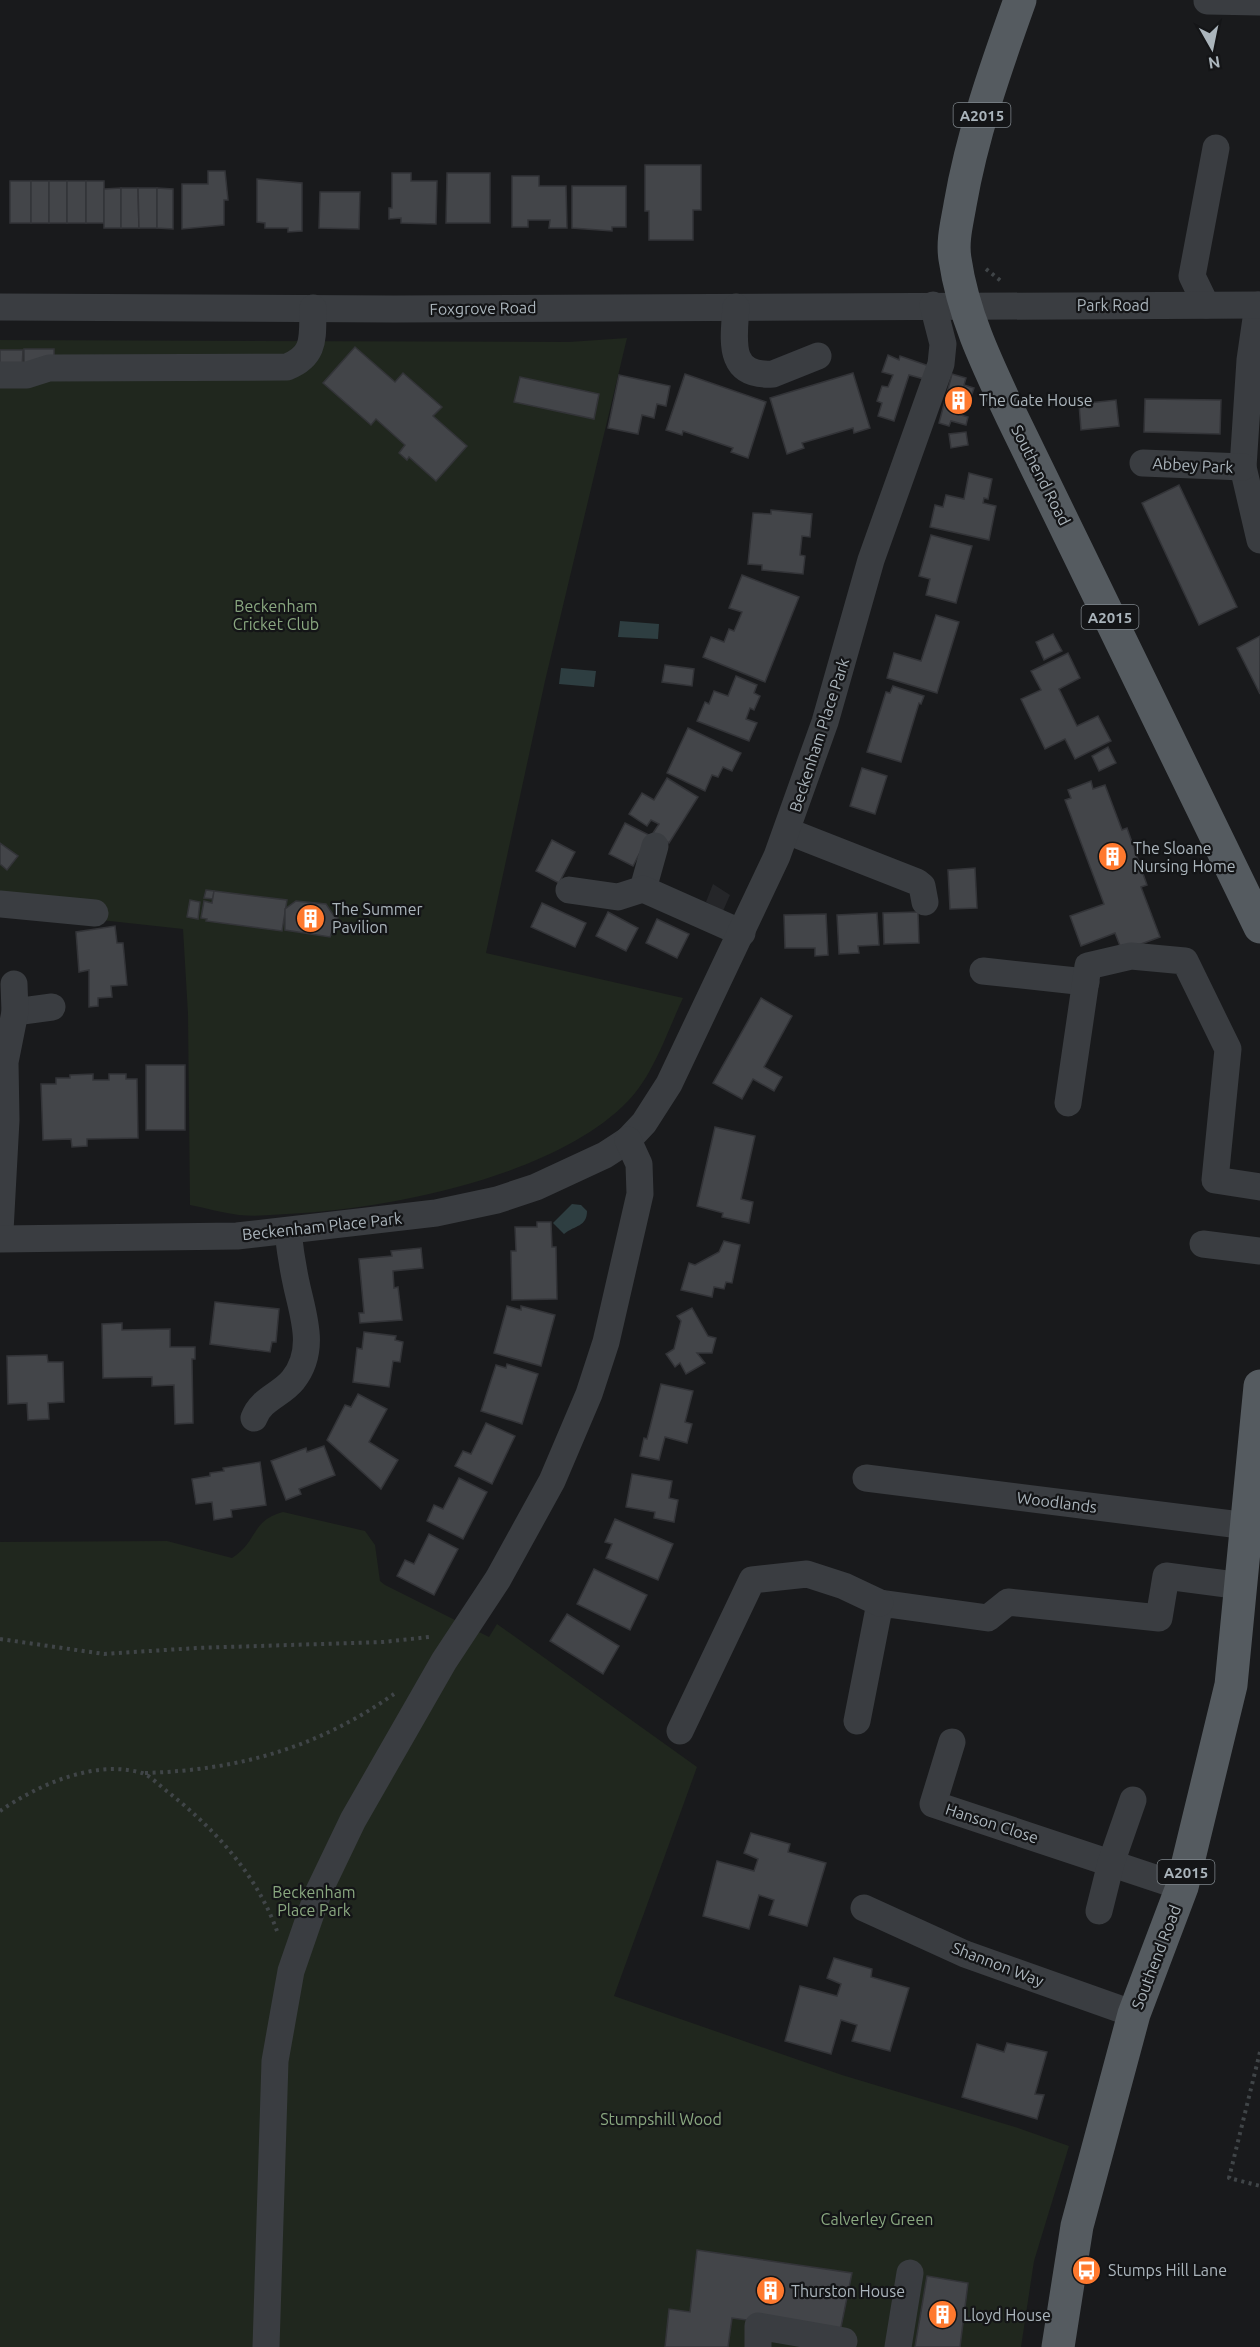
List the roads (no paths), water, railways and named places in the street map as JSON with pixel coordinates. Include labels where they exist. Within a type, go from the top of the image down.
[{"type":"main road","name":"Southend Road","points":[[1020,0],[990,82],[964,179],[954,247],[966,306],[975,338],[1012,417],[1260,927]]},
{"type":"main road","name":"Southend Road","points":[[1058,2347],[1077,2226],[1134,2014],[1182,1887],[1231,1685],[1260,1386]]},
{"type":"street","points":[[1208,1],[1260,2]]},
{"type":"street","points":[[1206,305],[1192,276],[1216,147]]},
{"type":"street","name":"Beckenham Place Park","points":[[0,1239],[215,1237],[288,1232],[436,1213],[497,1200],[556,1179],[628,1140],[644,1123],[669,1084],[788,831],[825,723],[871,560],[941,364],[943,344],[933,305]]},
{"type":"street","name":"Park Road","points":[[966,306],[1259,305]]},
{"type":"street","name":"Abbey Park","points":[[1259,305],[1250,360],[1243,467],[1260,540]]},
{"type":"street","name":"Foxgrove Road","points":[[0,308],[966,306]]},
{"type":"street","points":[[736,307],[733,347],[738,362],[746,368],[759,373],[773,374],[818,356]]},
{"type":"street","points":[[0,375],[27,375],[49,368],[287,367],[300,362],[310,349],[313,308]]},
{"type":"street","name":"Abbey Park","points":[[1143,463],[1243,467]]},
{"type":"street","points":[[788,831],[918,882],[922,886],[925,902]]},
{"type":"street","points":[[643,889],[656,846]]},
{"type":"street","points":[[569,890],[618,897],[643,889],[742,933]]},
{"type":"street","points":[[0,904],[94,913]]},
{"type":"street","points":[[1068,1103],[1088,966],[1131,956],[1185,961],[1228,1048],[1215,1180],[1260,1187]]},
{"type":"street","points":[[982,971],[1086,982]]},
{"type":"street","points":[[0,1231],[6,1120],[5,1062],[15,1012],[14,984]]},
{"type":"street","points":[[15,1012],[52,1007]]},
{"type":"street","points":[[266,2347],[275,2061],[291,1971],[318,1893],[353,1820],[444,1661],[498,1579],[552,1481],[589,1394],[606,1342],[640,1194],[639,1164],[628,1140]]},
{"type":"street","points":[[254,1418],[258,1407],[294,1380],[303,1364],[307,1345],[306,1325],[288,1232]]},
{"type":"street","points":[[1203,1244],[1260,1251]]},
{"type":"street","name":"Woodlands","points":[[866,1478],[1248,1526]]},
{"type":"street","points":[[680,1731],[752,1580],[807,1574],[844,1586],[880,1603],[988,1618],[1008,1602],[1159,1618],[1166,1576],[1242,1586]]},
{"type":"street","points":[[857,1721],[880,1603]]},
{"type":"street","name":"Hanson Close","points":[[951,1742],[933,1804],[1182,1887]]},
{"type":"street","points":[[1099,1911],[1111,1863],[1133,1800]]},
{"type":"street","name":"Shannon Way","points":[[864,1908],[965,1954],[1134,2014]]},
{"type":"street","points":[[898,2347],[910,2273]]},
{"type":"street","points":[[758,2347],[758,2326],[844,2341]]},
{"type":"place","name":"The Gate House","points":[[958,400]]},
{"type":"place","name":"The Sloane Nursing Home","points":[[1112,857]]},
{"type":"place","name":"The Summer Pavilion","points":[[311,918]]},
{"type":"place","name":"Stumps Hill Lane","points":[[1087,2270]]},
{"type":"place","name":"Thurston House","points":[[770,2291]]},
{"type":"place","name":"Lloyd House","points":[[942,2315]]},
{"type":"park label","name":"Beckenham Cricket Club","points":[[276,615]]},
{"type":"park label","name":"Stumpshill Wood","points":[[661,2119]]},
{"type":"park label","name":"Calverley Green","points":[[877,2219]]}]
